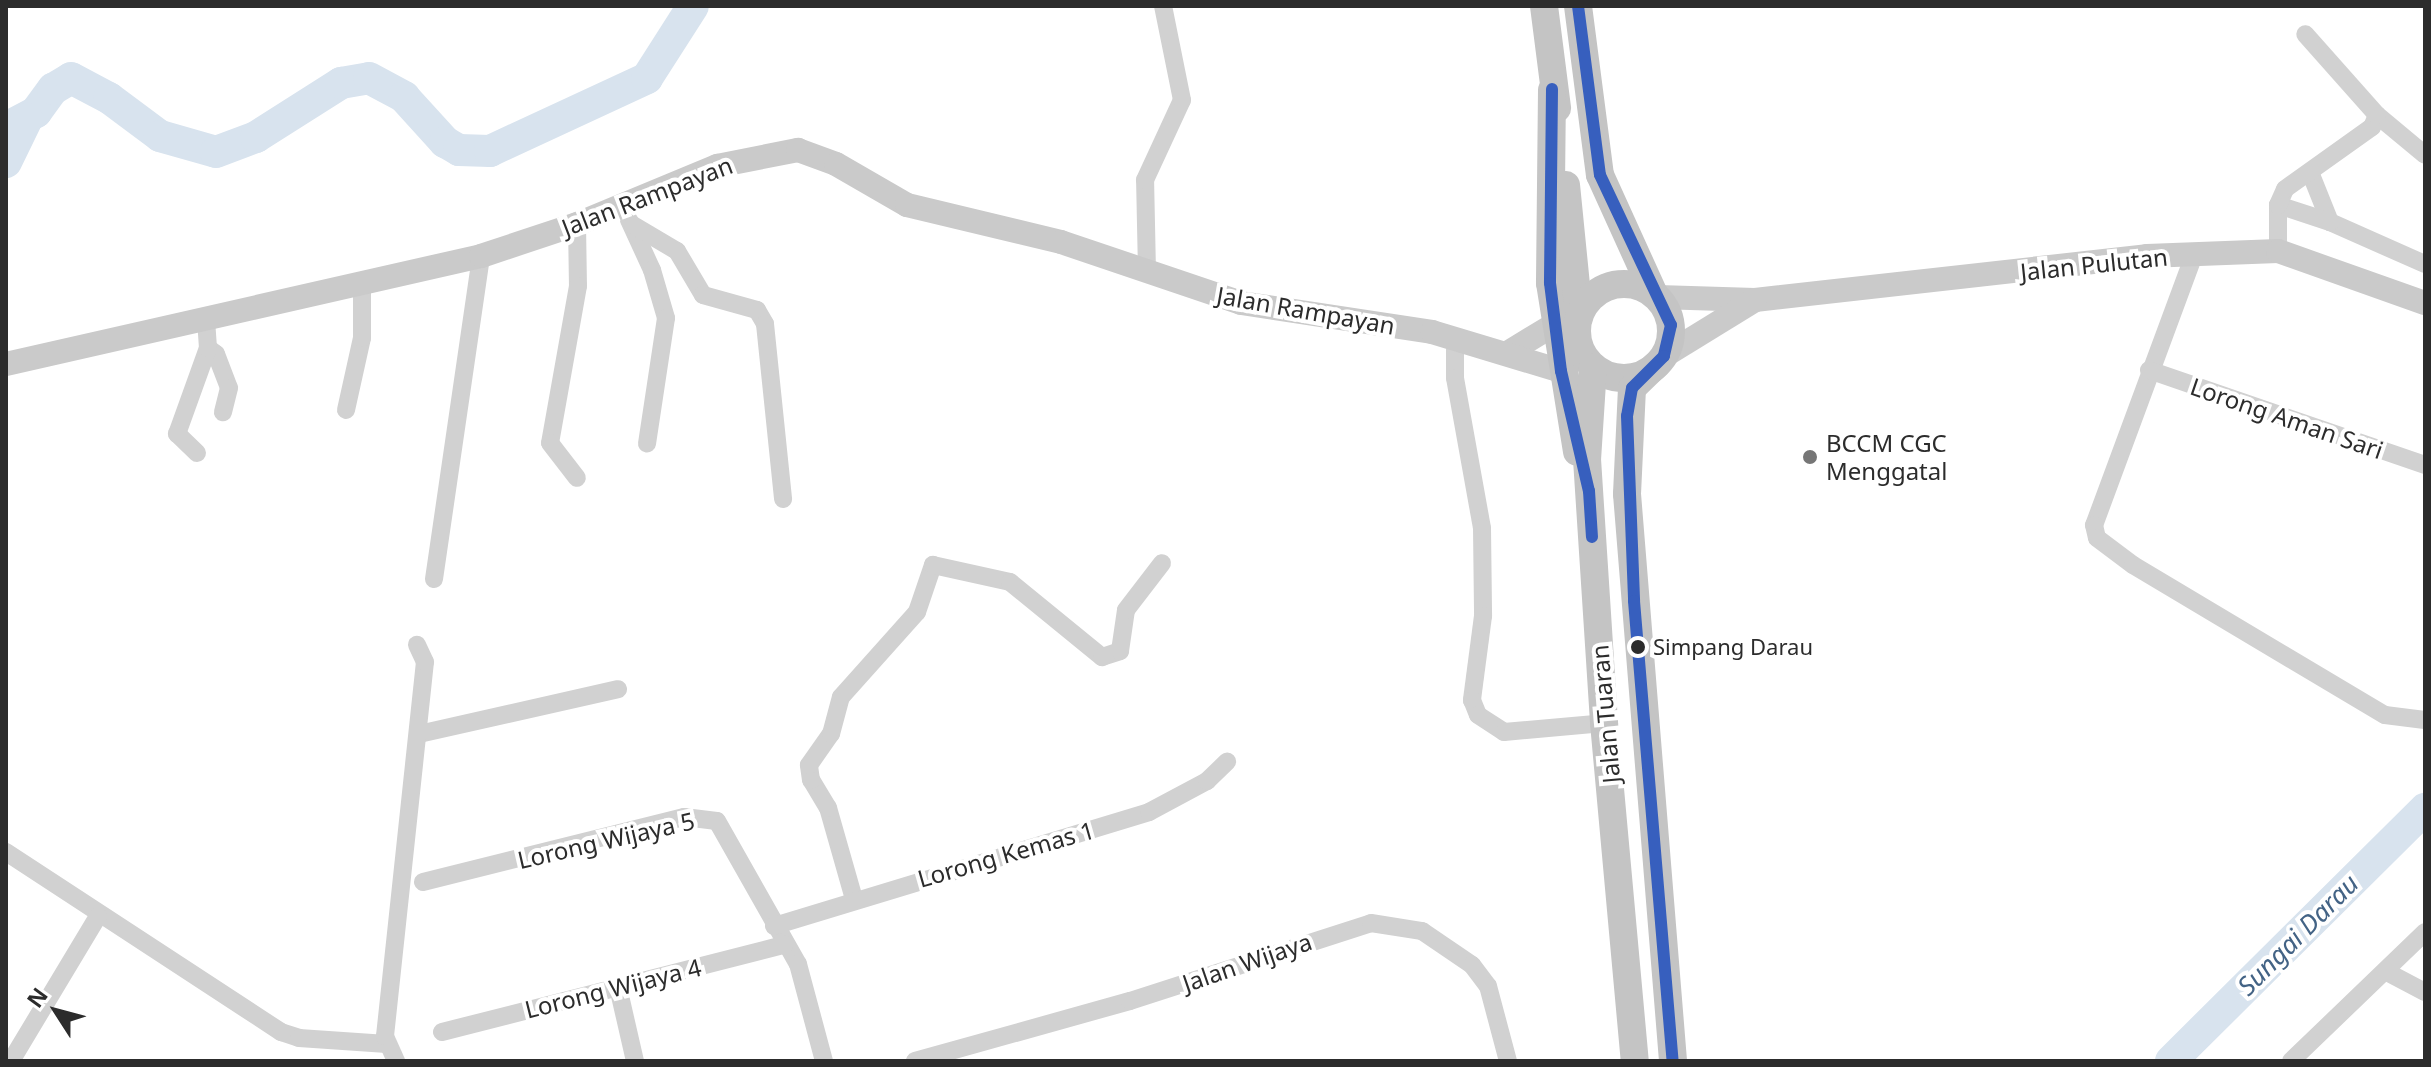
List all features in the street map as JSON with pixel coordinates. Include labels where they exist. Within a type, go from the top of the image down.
[{"type":"main road","points":[[1544,6],[1551,77],[1559,115],[1567,320],[1561,371],[1589,491]]},
{"type":"main road","points":[[1551,77],[1562,44],[1558,6]]},
{"type":"main road","points":[[1567,320],[1593,367],[1625,378],[1660,360],[1671,325],[1600,175],[1578,6]]},
{"type":"main road","points":[[1567,320],[1591,296],[1611,285],[1634,284],[1656,296]]},
{"type":"main road","name":"Jalan Tuaran","points":[[1660,360],[1632,388],[1627,416],[1627,494],[1673,1061]]},
{"type":"main road","name":"Jalan Tuaran","points":[[1593,367],[1589,491],[1604,723],[1635,1061]]},
{"type":"street","points":[[1147,272],[1145,180],[1182,100],[1163,6]]},
{"type":"street","points":[[2305,34],[2377,115],[2425,155]]},
{"type":"street","points":[[2278,251],[2278,205],[2285,189],[2372,127],[2377,115]]},
{"type":"street","name":"Jalan Rampayan","points":[[6,364],[481,256],[577,224],[626,216],[717,166],[798,150],[836,164],[907,205],[1061,242],[1241,303],[1455,338],[1509,352],[1561,371]]},
{"type":"street","points":[[2310,172],[2330,222]]},
{"type":"street","points":[[2278,205],[2330,222],[2425,264]]},
{"type":"street","points":[[626,216],[666,318],[647,444]]},
{"type":"street","points":[[626,216],[677,251],[703,295],[757,310],[765,324],[783,499]]},
{"type":"street","points":[[577,224],[578,286],[550,443],[577,478]]},
{"type":"street","name":"Jalan Pulutan","points":[[1656,296],[1755,300],[2194,255],[2278,251],[2425,303]]},
{"type":"street","points":[[2194,255],[2094,525],[2097,538],[2133,565],[2385,715],[2425,720]]},
{"type":"street","points":[[434,579],[481,256]]},
{"type":"street","points":[[346,410],[362,338],[362,285]]},
{"type":"street","name":"Jalan Pulutan","points":[[1660,360],[1755,300]]},
{"type":"street","points":[[197,453],[177,434],[208,348],[206,319]]},
{"type":"street","points":[[1509,352],[1567,320]]},
{"type":"street","points":[[1455,338],[1455,378],[1482,528],[1483,616],[1472,700],[1478,715],[1504,732],[1604,723]]},
{"type":"street","points":[[208,348],[216,354],[229,388],[223,412]]},
{"type":"street","name":"Lorong Aman Sari","points":[[2149,370],[2425,465]]},
{"type":"street","points":[[854,899],[828,808],[811,780],[809,765],[831,734],[841,697],[917,612],[933,565],[1010,582],[1102,657],[1120,651],[1126,610],[1162,563]]},
{"type":"street","points":[[396,1061],[387,1044],[391,944],[419,734],[425,662],[417,645]]},
{"type":"street","points":[[419,734],[618,689]]},
{"type":"street","name":"Lorong Kemas 1","points":[[774,926],[854,899],[1149,812],[1207,781],[1227,762]]},
{"type":"street","name":"Lorong Wijaya 5","points":[[423,882],[684,817],[706,817],[717,821],[809,989],[824,1061]]},
{"type":"street","points":[[6,852],[98,916],[176,960],[281,1032],[299,1038],[387,1044]]},
{"type":"street","points":[[11,1061],[98,916]]},
{"type":"street","name":"Jalan Wijaya","points":[[915,1061],[991,1042],[1357,924],[1386,924],[1422,931],[1451,946],[1480,973],[1501,1023],[1508,1061]]},
{"type":"street","points":[[2291,1061],[2425,932]]},
{"type":"street","name":"Lorong Wijaya 4","points":[[442,1032],[784,945]]},
{"type":"street","points":[[2385,971],[2425,992]]},
{"type":"street","points":[[618,987],[635,1061]]},
{"type":"street","points":[[991,1042],[995,1061]]},
{"type":"waterway","points":[[6,128],[36,112],[53,89],[71,78],[109,98],[160,136],[216,152],[256,137],[341,83],[369,78],[404,97],[445,142],[459,150],[490,151],[647,78],[693,6]]},
{"type":"waterway","points":[[6,162],[27,119]]},
{"type":"waterway","name":"Sungai Darau","points":[[2171,1061],[2425,809]]},
{"type":"transit line","points":[[1578,6],[1600,175],[1671,325],[1664,356],[1632,388],[1627,416],[1634,601],[1673,1061]]},
{"type":"transit line","points":[[1552,89],[1550,283],[1561,371],[1589,491],[1592,537]]},
{"type":"place","name":"BCCM CGC Menggatal","points":[[1810,457]]},
{"type":"place","name":"Simpang Darau","points":[[1638,647]]}]
